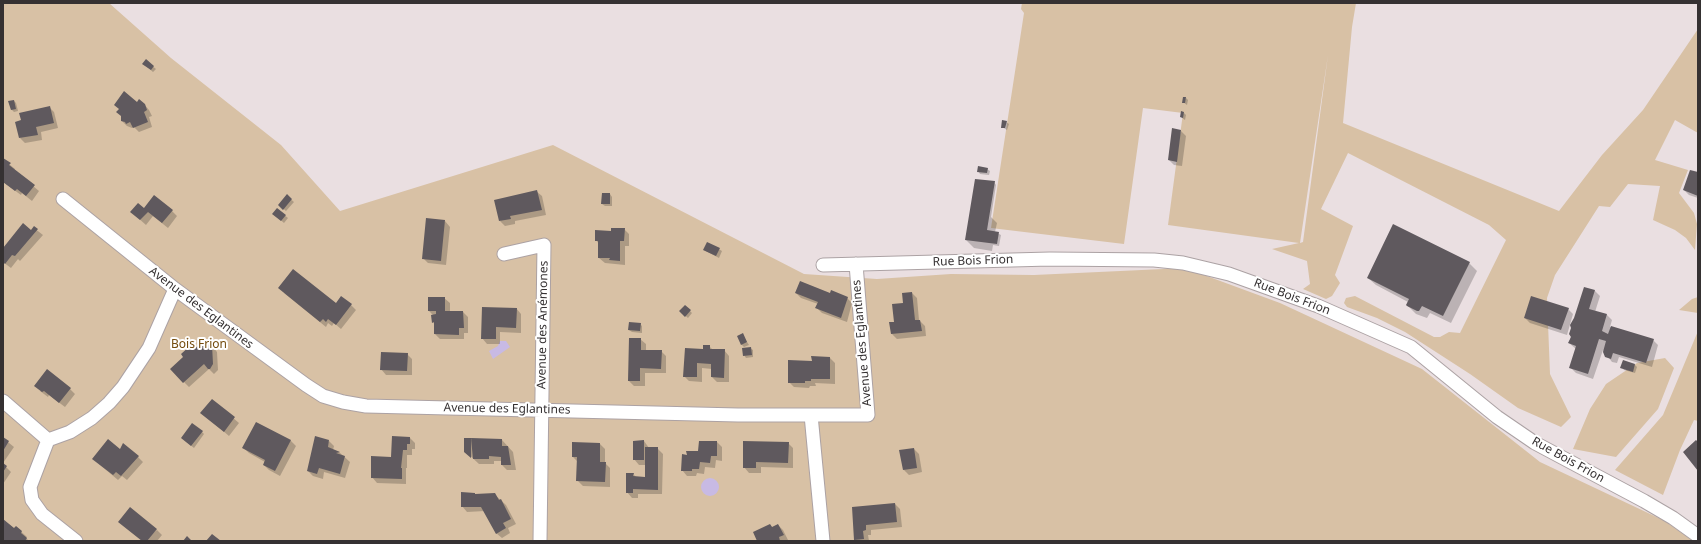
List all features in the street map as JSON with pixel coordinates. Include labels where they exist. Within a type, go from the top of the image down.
[{"type":"street","name":"Avenue des Eglantines","points":[[63,199],[176,290],[306,385],[323,396],[343,402],[366,406],[738,415],[868,415],[856,264]]},
{"type":"street","name":"Avenue des Anémones","points":[[504,254],[544,245],[540,541]]},
{"type":"street","name":"Rue Bois Frion","points":[[823,265],[1050,259],[1154,260],[1183,263],[1229,274],[1318,306],[1410,347],[1497,417],[1535,443],[1644,501],[1698,536]]},
{"type":"street","points":[[76,541],[42,514],[32,500],[30,487],[48,440],[70,432],[92,418],[109,403],[123,387],[149,348],[176,290]]},
{"type":"street","points":[[3,401],[48,440]]},
{"type":"street","points":[[811,415],[823,541]]},
{"type":"green space","name":"Bois Frion","points":[[3,3],[109,3],[171,58],[281,145],[340,211],[553,145],[804,274],[877,279],[951,274],[1034,275],[1185,268],[1280,303],[1422,369],[1540,462],[1665,521],[1693,541],[3,541]]},
{"type":"green space","points":[[1022,3],[1356,3],[1352,27],[1343,123],[1559,211],[1602,155],[1643,110],[1698,29],[1698,133],[1675,120],[1655,160],[1688,170],[1679,193],[1694,213],[1697,224],[1695,250],[1686,238],[1675,230],[1653,220],[1660,186],[1628,184],[1610,207],[1599,206],[1555,275],[1547,298],[1550,374],[1571,417],[1561,427],[1518,408],[1470,374],[1405,332],[1377,318],[1347,307],[1344,303],[1346,298],[1355,296],[1434,337],[1440,337],[1449,332],[1460,333],[1506,240],[1489,225],[1348,153],[1321,209],[1353,226],[1335,275],[1340,283],[1332,296],[1326,299],[1303,289],[1310,284],[1307,261],[1272,249],[1299,243],[1168,225],[1183,113],[1143,108],[1124,244],[991,228],[1024,13],[1021,9]],"holes":[[[1328,55],[1303,242],[1300,243]]]},
{"type":"green space","points":[[1698,297],[1698,313],[1679,310],[1692,299]]},
{"type":"green space","points":[[1698,331],[1698,421],[1694,420],[1680,450],[1663,495],[1615,470],[1663,415]]},
{"type":"green space","points":[[1665,358],[1674,368],[1658,409],[1616,457],[1573,449],[1590,409],[1606,384],[1637,363]]},
{"type":"shaded area","points":[[500,341],[506,341],[510,347],[493,359],[489,351],[498,346]]},
{"type":"shaded area","points":[[710,478],[716,481],[719,487],[716,493],[710,496],[704,493],[701,487],[704,481]]},
{"type":"building","points":[[146,59],[154,66],[151,70],[142,64]]},
{"type":"building","points":[[124,91],[137,102],[139,99],[145,104],[147,110],[144,112],[148,122],[133,128],[130,122],[126,124],[125,122],[121,121],[121,116],[116,112],[119,109],[114,105]]},
{"type":"building","points":[[1183,97],[1186,97],[1185,103],[1182,103]]},
{"type":"building","points":[[14,100],[16,109],[11,110],[8,101]]},
{"type":"building","points":[[50,106],[54,123],[36,127],[38,135],[19,138],[15,122],[21,120],[19,113]]},
{"type":"building","points":[[1181,111],[1184,112],[1183,118],[1180,117]]},
{"type":"building","points":[[1002,120],[1007,121],[1005,128],[1001,128]]},
{"type":"building","points":[[1172,128],[1181,130],[1177,162],[1168,160]]},
{"type":"building","points":[[3,158],[11,163],[9,165],[35,185],[26,196],[17,189],[15,191],[3,182]]},
{"type":"building","points":[[978,166],[988,168],[987,173],[977,172]]},
{"type":"building","points":[[1690,170],[1698,172],[1698,196],[1683,190]]},
{"type":"building","points":[[975,179],[995,181],[987,230],[999,232],[997,244],[965,240]]},
{"type":"building","points":[[537,190],[542,210],[510,216],[511,219],[499,221],[494,200]]},
{"type":"building","points":[[602,193],[610,193],[610,204],[601,204]]},
{"type":"building","points":[[287,194],[292,199],[283,210],[278,205]]},
{"type":"building","points":[[154,195],[173,210],[162,223],[148,212],[140,220],[130,212],[138,203],[144,208]]},
{"type":"building","points":[[277,208],[286,215],[281,221],[272,214]]},
{"type":"building","points":[[426,218],[445,220],[441,261],[422,259]]},
{"type":"building","points":[[23,223],[31,230],[34,226],[38,229],[15,256],[12,255],[5,264],[3,262],[3,248]]},
{"type":"building","points":[[1393,224],[1470,262],[1443,316],[1422,306],[1419,311],[1417,311],[1407,306],[1406,305],[1409,299],[1367,278]]},
{"type":"building","points":[[611,228],[625,228],[624,241],[620,241],[620,261],[609,260],[610,258],[598,258],[598,241],[595,241],[595,230],[611,231]]},
{"type":"building","points":[[707,242],[720,248],[716,256],[703,250]]},
{"type":"building","points":[[293,269],[336,303],[341,296],[352,304],[336,325],[328,319],[326,322],[323,319],[320,322],[278,288]]},
{"type":"building","points":[[800,281],[830,293],[831,290],[848,297],[841,318],[815,308],[818,302],[795,293]]},
{"type":"building","points":[[1584,287],[1595,290],[1589,309],[1607,314],[1602,331],[1608,334],[1611,326],[1654,339],[1646,363],[1613,353],[1611,359],[1605,357],[1603,352],[1606,341],[1599,339],[1588,374],[1569,368],[1576,346],[1568,343],[1571,337],[1569,334],[1571,328],[1570,325],[1574,318]]},
{"type":"building","points":[[912,292],[915,320],[920,320],[922,331],[891,334],[889,322],[894,322],[892,304],[903,303],[902,293]]},
{"type":"building","points":[[1531,296],[1569,308],[1561,330],[1524,318]]},
{"type":"building","points":[[428,297],[445,297],[445,311],[463,311],[464,328],[459,328],[459,335],[434,334],[434,322],[432,323],[431,315],[436,314],[436,311],[428,311]]},
{"type":"building","points":[[685,305],[691,310],[685,317],[679,311]]},
{"type":"building","points":[[482,307],[517,308],[516,328],[496,327],[496,339],[481,339]]},
{"type":"building","points":[[629,322],[641,323],[640,331],[628,330]]},
{"type":"building","points":[[743,333],[747,342],[741,345],[737,336]]},
{"type":"building","points":[[629,338],[641,338],[641,350],[662,350],[661,369],[640,368],[640,381],[628,381]]},
{"type":"building","points":[[191,345],[193,349],[198,346],[212,345],[213,364],[210,369],[208,369],[204,364],[183,383],[170,369],[183,357],[181,354]]},
{"type":"building","points":[[703,345],[710,345],[710,349],[725,349],[724,378],[711,377],[711,364],[697,363],[697,377],[683,377],[685,348],[703,349]]},
{"type":"building","points":[[751,347],[752,355],[743,356],[742,348]]},
{"type":"building","points":[[381,352],[408,353],[407,371],[380,370]]},
{"type":"building","points":[[811,356],[830,357],[830,379],[811,379],[811,381],[805,381],[805,383],[788,383],[788,360],[812,361]]},
{"type":"building","points":[[1623,360],[1635,364],[1633,372],[1620,368]]},
{"type":"building","points":[[47,369],[71,388],[59,403],[44,391],[42,392],[34,386]]},
{"type":"building","points":[[212,399],[235,417],[224,432],[200,413]]},
{"type":"building","points":[[256,422],[291,440],[275,471],[263,465],[265,460],[242,448]]},
{"type":"building","points":[[192,423],[203,431],[191,446],[181,438]]},
{"type":"building","points":[[315,436],[329,440],[328,447],[340,452],[336,453],[345,456],[340,474],[319,468],[317,474],[307,471]]},
{"type":"building","points":[[392,436],[410,437],[410,444],[407,444],[407,450],[403,450],[401,468],[402,479],[371,478],[371,456],[391,457]]},
{"type":"building","points":[[3,437],[9,441],[3,451]]},
{"type":"building","points":[[464,438],[471,438],[471,458],[464,452]]},
{"type":"building","points":[[471,438],[502,439],[502,446],[508,446],[511,465],[501,465],[501,457],[489,456],[489,459],[473,459]]},
{"type":"building","points":[[108,439],[120,449],[123,443],[139,456],[121,476],[116,472],[113,475],[92,459]]},
{"type":"building","points":[[644,440],[644,460],[633,460],[633,441]]},
{"type":"building","points":[[1696,440],[1698,442],[1698,471],[1683,452]]},
{"type":"building","points":[[699,441],[717,441],[717,456],[711,456],[710,463],[700,462],[699,469],[692,469],[692,471],[681,471],[682,454],[687,455],[686,451],[698,451]]},
{"type":"building","points":[[743,441],[789,442],[788,463],[756,462],[756,468],[743,468]]},
{"type":"building","points":[[572,442],[600,443],[600,462],[606,462],[605,482],[576,481],[577,457],[572,457]]},
{"type":"building","points":[[645,447],[658,447],[658,490],[633,489],[633,493],[626,493],[626,473],[634,473],[633,476],[645,477]]},
{"type":"building","points":[[914,448],[917,468],[903,470],[899,450]]},
{"type":"building","points":[[3,463],[7,466],[3,472]]},
{"type":"building","points":[[461,492],[475,494],[495,493],[499,500],[501,499],[511,519],[503,523],[506,528],[496,534],[481,507],[461,507]]},
{"type":"building","points":[[895,503],[897,522],[866,525],[866,530],[863,531],[864,539],[854,540],[852,507]]},
{"type":"building","points":[[130,507],[157,529],[147,541],[142,541],[118,522]]},
{"type":"building","points":[[3,519],[14,528],[16,526],[22,531],[21,533],[27,538],[25,541],[3,541]]},
{"type":"building","points":[[770,524],[772,527],[778,524],[784,535],[779,537],[780,541],[757,541],[753,532]]},
{"type":"building","points":[[212,534],[221,541],[206,541]]},
{"type":"building","points":[[187,536],[192,541],[183,541]]}]
